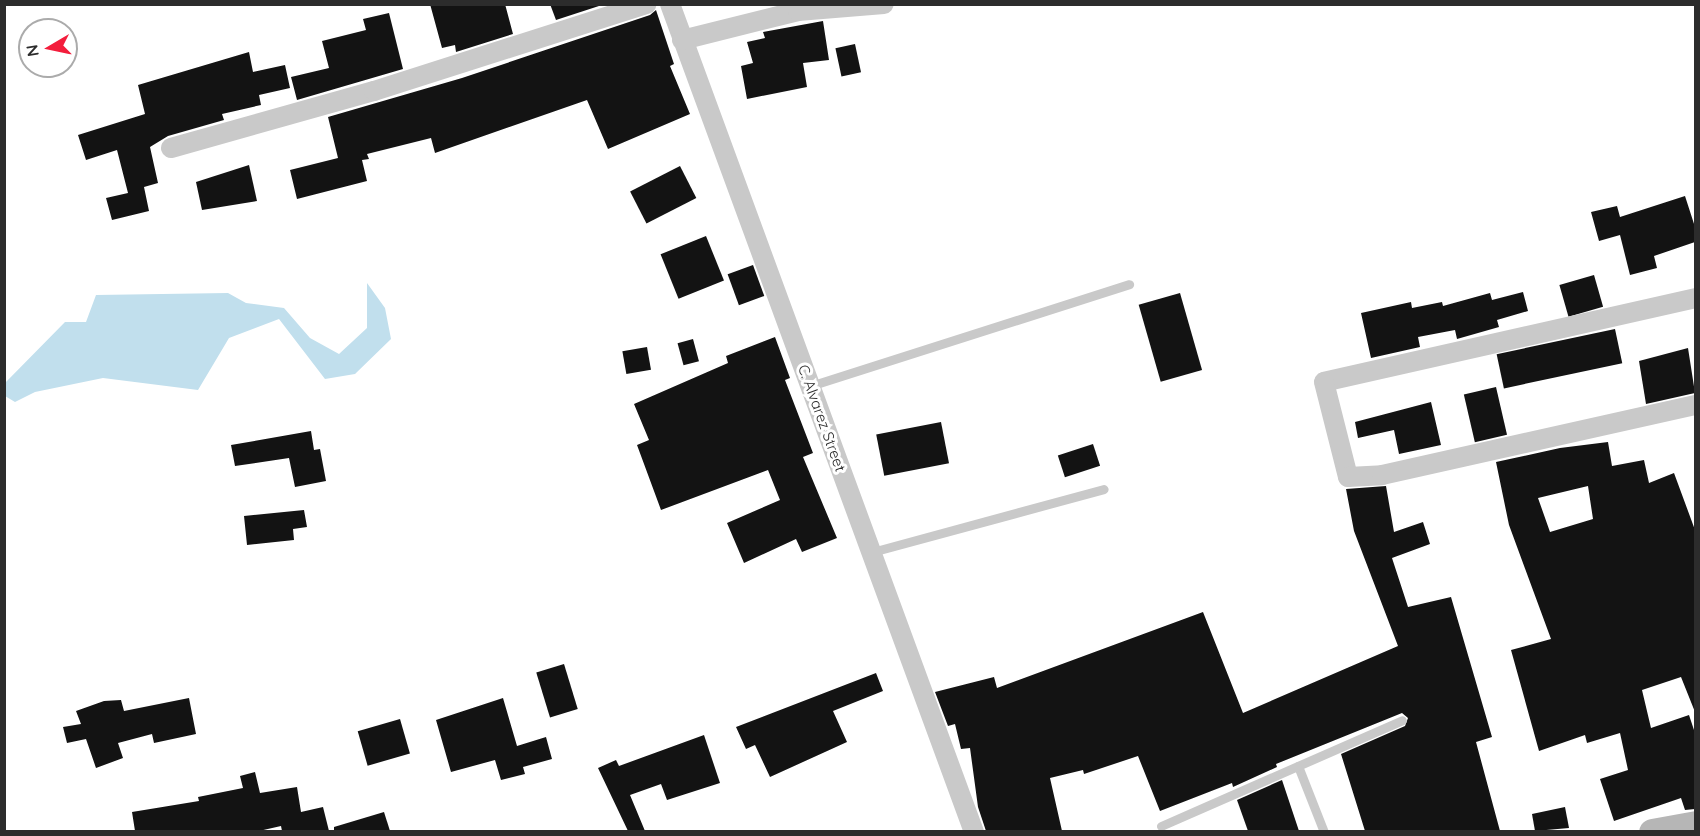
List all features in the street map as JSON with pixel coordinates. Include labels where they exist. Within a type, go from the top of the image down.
[{"type":"street","points":[[171,148],[374,91],[646,4]]},
{"type":"street","name":"C. Alvarez Street","points":[[670,4],[974,831]]},
{"type":"street","points":[[682,40],[748,21],[816,7],[884,4]]},
{"type":"street","points":[[1695,297],[1323,382],[1348,477],[1382,475],[1695,405]]},
{"type":"street","points":[[1652,831],[1695,824]]},
{"type":"lane","points":[[810,386],[1129,284]]},
{"type":"lane","points":[[871,553],[1104,489]]},
{"type":"lane","points":[[1161,826],[1402,720]]},
{"type":"lane","points":[[1298,766],[1324,831]]},
{"type":"water","points":[[367,283],[385,308],[391,339],[355,374],[325,379],[279,319],[229,338],[198,390],[103,378],[35,392],[15,402],[5,396],[5,383],[65,322],[86,322],[96,295],[228,293],[246,303],[284,308],[310,338],[339,354],[367,328]]},
{"type":"building","points":[[430,4],[505,4],[513,34],[456,52],[455,45],[442,48]]},
{"type":"building","points":[[550,4],[602,4],[602,5],[556,20]]},
{"type":"building","points":[[656,10],[674,64],[670,66],[690,114],[608,149],[587,100],[435,153],[431,138],[367,154],[369,159],[362,160],[367,181],[297,199],[290,170],[338,158],[328,117],[462,78],[650,15]]},
{"type":"building","points":[[389,13],[403,69],[297,100],[291,77],[329,68],[322,41],[366,30],[363,19]]},
{"type":"building","points":[[823,21],[829,60],[803,63],[807,87],[747,99],[741,66],[753,63],[747,42],[765,38],[763,32]]},
{"type":"building","points":[[855,44],[861,72],[841,77],[835,48]]},
{"type":"building","points":[[249,52],[253,72],[285,65],[290,88],[259,95],[261,105],[222,114],[224,120],[168,136],[150,147],[158,183],[144,187],[149,211],[112,220],[106,198],[128,193],[117,150],[86,160],[78,135],[145,114],[138,85]]},
{"type":"building","points":[[249,165],[257,201],[202,210],[196,182]]},
{"type":"building","points":[[680,166],[696,198],[646,223],[630,191]]},
{"type":"building","points":[[1685,196],[1695,227],[1695,242],[1654,256],[1657,268],[1630,275],[1620,235],[1599,241],[1591,212],[1617,206],[1620,217]]},
{"type":"building","points":[[706,236],[724,281],[679,299],[661,254]]},
{"type":"building","points":[[753,265],[764,296],[739,305],[728,274]]},
{"type":"building","points":[[1594,275],[1603,307],[1568,317],[1559,285]]},
{"type":"building","points":[[1523,292],[1528,311],[1497,320],[1499,327],[1457,339],[1455,330],[1418,337],[1420,347],[1371,358],[1361,313],[1411,302],[1412,308],[1442,302],[1443,306],[1490,293],[1492,300]]},
{"type":"building","points":[[1180,293],[1202,370],[1161,382],[1139,305]]},
{"type":"building","points":[[1615,329],[1622,363],[1504,388],[1497,354]]},
{"type":"building","points":[[775,337],[790,378],[785,380],[813,453],[803,457],[837,538],[802,552],[796,539],[744,563],[727,523],[780,500],[768,470],[661,510],[637,445],[649,440],[634,404],[728,363],[726,356]]},
{"type":"building","points":[[693,339],[699,361],[683,365],[678,343]]},
{"type":"building","points":[[647,347],[651,370],[626,374],[622,351]]},
{"type":"building","points":[[1688,348],[1695,393],[1646,404],[1639,361]]},
{"type":"building","points":[[1496,387],[1507,435],[1475,442],[1464,394]]},
{"type":"building","points":[[1431,402],[1441,445],[1399,454],[1394,430],[1358,438],[1355,422]]},
{"type":"building","points":[[941,422],[949,463],[884,476],[876,435]]},
{"type":"building","points":[[311,431],[314,450],[320,449],[326,481],[295,487],[289,458],[235,466],[231,445]]},
{"type":"building","points":[[1608,442],[1612,466],[1644,460],[1649,483],[1674,473],[1695,530],[1695,712],[1681,677],[1642,690],[1651,728],[1689,715],[1695,733],[1695,809],[1685,810],[1681,798],[1614,821],[1600,779],[1628,770],[1620,733],[1587,743],[1585,735],[1539,751],[1511,650],[1551,639],[1509,525],[1496,462],[1560,448]],"holes":[[[1588,486],[1593,519],[1550,532],[1538,498]]]},
{"type":"building","points":[[1093,444],[1100,466],[1065,477],[1058,455]]},
{"type":"building","points":[[1386,486],[1394,532],[1423,522],[1430,544],[1392,558],[1408,607],[1451,597],[1492,737],[1476,742],[1500,831],[1365,831],[1341,754],[1405,726],[1408,718],[1402,713],[1276,764],[1277,767],[1233,787],[1232,783],[1160,811],[1138,756],[1084,774],[1083,770],[1050,778],[1062,831],[986,831],[978,807],[970,748],[961,749],[955,724],[948,726],[935,692],[994,677],[997,688],[1203,612],[1243,713],[1398,646],[1354,531],[1346,489]]},
{"type":"building","points":[[304,510],[307,527],[293,529],[294,540],[247,545],[244,516]]},
{"type":"building","points":[[564,664],[578,709],[550,717],[536,672]]},
{"type":"building","points":[[876,673],[883,691],[833,711],[847,742],[770,777],[755,745],[746,749],[736,727]]},
{"type":"building","points":[[189,698],[196,734],[154,743],[152,734],[118,743],[123,758],[96,768],[86,739],[67,743],[63,727],[81,724],[76,711],[104,701],[121,700],[124,711]]},
{"type":"building","points":[[503,698],[517,746],[546,737],[552,759],[523,767],[525,774],[501,780],[495,760],[451,772],[436,720]]},
{"type":"building","points":[[400,719],[410,754],[368,766],[358,731]]},
{"type":"building","points":[[704,735],[720,783],[667,800],[661,784],[630,795],[645,831],[628,831],[598,768],[616,760],[619,766]]},
{"type":"building","points":[[255,772],[260,793],[297,787],[301,812],[323,807],[329,831],[282,831],[281,826],[259,831],[135,831],[132,812],[199,801],[198,797],[243,788],[240,776]]},
{"type":"building","points":[[1282,780],[1299,831],[1248,831],[1237,800]]},
{"type":"building","points":[[1565,807],[1569,828],[1535,831],[1532,814]]},
{"type":"building","points":[[384,812],[390,831],[334,831],[334,827]]}]
